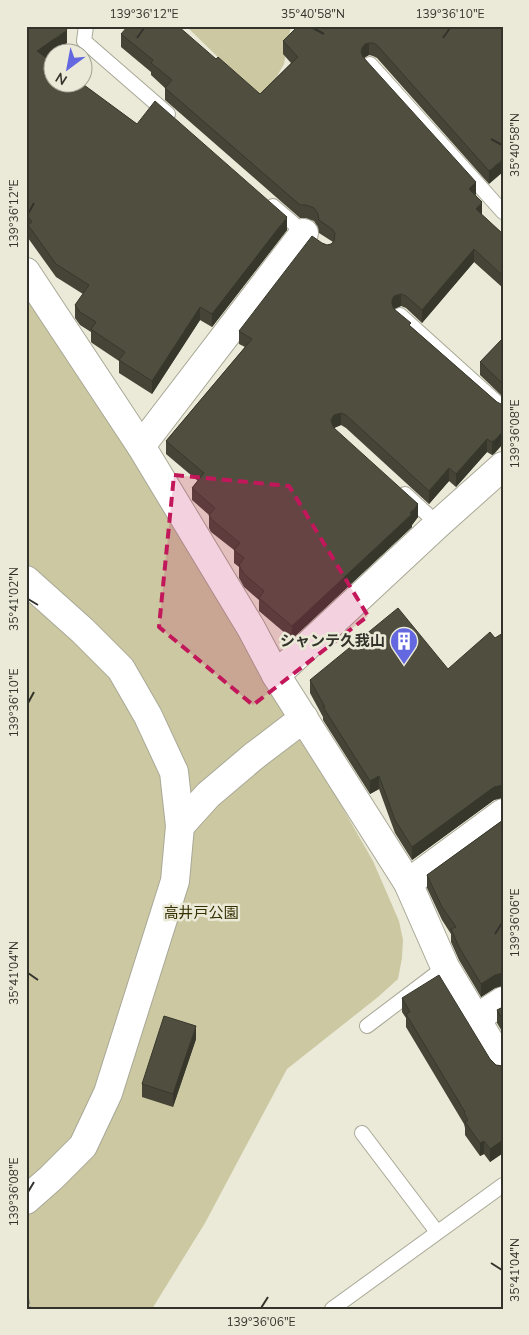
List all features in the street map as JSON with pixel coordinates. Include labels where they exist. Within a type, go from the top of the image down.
[{"type":"street","points":[[141,446],[312,238]]},
{"type":"street","points":[[26,272],[141,446],[251,628],[276,674],[408,882],[445,967],[503,1064]]},
{"type":"street","points":[[276,674],[503,466]]},
{"type":"street","points":[[26,580],[83,631],[121,669],[148,716],[174,772],[180,826],[175,881],[108,1093],[83,1146],[26,1200]]},
{"type":"street","points":[[180,826],[208,795],[254,756],[304,718]]},
{"type":"street","points":[[408,882],[503,813]]},
{"type":"street","points":[[475,1020],[503,1001]]},
{"type":"lane","points":[[86,26],[84,41],[179,124]]},
{"type":"lane","points":[[370,64],[503,212]]},
{"type":"lane","points":[[260,195],[312,238]]},
{"type":"lane","points":[[400,315],[503,408]]},
{"type":"lane","points":[[396,485],[438,524]]},
{"type":"lane","points":[[367,1026],[445,967]]},
{"type":"lane","points":[[362,1133],[437,1232]]},
{"type":"lane","points":[[332,1309],[503,1185]]},
{"type":"path","points":[[26,1292],[30,1309]]},
{"type":"highlighted area","points":[[174,475],[289,486],[368,616],[253,705],[159,627]]},
{"type":"green space","points":[[186,26],[291,26],[284,64],[263,101]]},
{"type":"green space","name":"高井戸公園","points":[[26,288],[246,639],[373,861],[399,921],[403,940],[398,979],[287,1069],[205,1223],[152,1309],[26,1309]]},
{"type":"building","points":[[26,26],[64,26],[67,30],[50,42],[42,42],[42,48],[37,51],[42,55],[42,92],[92,91],[137,124],[155,101],[287,217],[212,314],[200,307],[152,381],[119,360],[125,352],[91,329],[96,322],[80,312],[75,305],[89,285],[56,264],[28,225],[32,222],[26,214]]},
{"type":"building","points":[[128,26],[178,26],[216,59],[218,57],[260,94],[298,57],[283,41],[298,26],[503,26],[503,159],[489,171],[377,45],[373,43],[365,44],[361,52],[363,57],[476,182],[469,189],[482,202],[476,209],[503,234],[503,276],[474,249],[422,310],[401,294],[394,296],[392,304],[394,309],[411,323],[409,325],[497,402],[503,404],[503,431],[492,442],[487,439],[456,474],[449,468],[429,491],[346,415],[341,413],[334,415],[331,420],[334,428],[418,504],[410,513],[412,514],[292,626],[259,598],[264,591],[244,574],[239,565],[244,558],[234,550],[240,543],[211,519],[209,515],[215,508],[192,488],[204,473],[166,441],[252,339],[239,331],[312,236],[327,245],[334,241],[335,233],[319,220],[314,208],[300,205],[165,88],[172,80],[151,63],[153,60],[121,34]]},
{"type":"building","points":[[503,338],[503,384],[480,362]]},
{"type":"building","points":[[398,608],[448,669],[490,632],[495,638],[503,633],[503,785],[494,787],[412,847],[395,820],[379,776],[370,781],[323,707],[325,707],[310,680]]},
{"type":"building","points":[[503,820],[503,973],[495,975],[481,984],[459,947],[451,929],[456,927],[442,907],[427,875]]},
{"type":"building","points":[[439,975],[490,1059],[496,1065],[503,1066],[503,1140],[490,1149],[484,1141],[480,1143],[465,1122],[468,1120],[465,1112],[406,1014],[410,1012],[402,998]]},
{"type":"building","points":[[503,1007],[503,1020],[497,1010]]},
{"type":"building","points":[[164,1016],[196,1026],[173,1094],[142,1084]]},
{"type":"place","name":"シャンテ久我山","points":[[404,665]]}]
